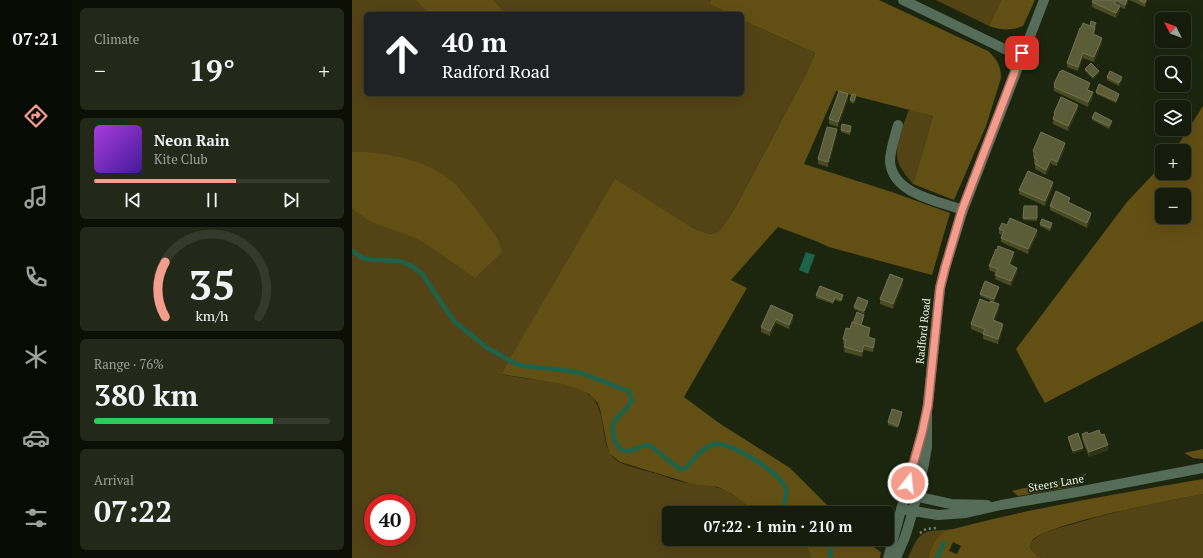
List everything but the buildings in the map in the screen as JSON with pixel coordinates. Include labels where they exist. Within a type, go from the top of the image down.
[{"type":"street","points":[[903,0],[1021,57]]},
{"type":"street","name":"Radford Road","points":[[896,558],[905,537],[913,511],[927,447],[928,405],[940,288],[962,210],[1044,0]]},
{"type":"street","points":[[898,125],[890,159],[891,169],[896,178],[904,187],[913,192],[962,210]]},
{"type":"street","points":[[888,558],[922,433],[928,405]]},
{"type":"street","name":"Steers Lane","points":[[901,509],[938,515],[978,511],[1001,505],[1203,468]]},
{"type":"street","points":[[905,494],[957,505],[1001,505]]},
{"type":"shaded area","points":[[352,0],[711,0],[709,4],[726,12],[364,12],[364,96],[744,96],[744,21],[815,53],[806,74],[735,208],[720,230],[715,233],[708,234],[691,227],[520,343],[501,374],[558,383],[587,393],[594,400],[599,409],[608,448],[612,456],[619,462],[679,481],[724,490],[748,506],[662,506],[662,546],[807,546],[811,558],[352,558]]},
{"type":"shaded area","points":[[416,0],[493,0],[504,12],[427,12]]},
{"type":"shaded area","points":[[711,0],[879,0],[988,51],[996,60],[1000,70],[1001,78],[986,126],[954,200],[913,184],[933,116],[836,91],[804,164],[892,192],[950,213],[932,275],[829,247],[778,227],[731,280],[747,288],[684,397],[719,423],[790,468],[828,506],[748,506],[732,494],[718,487],[689,483],[620,462],[610,454],[600,409],[597,402],[589,394],[579,389],[562,384],[501,374],[615,179],[691,227],[708,234],[715,233],[720,230],[735,208],[806,74],[815,53],[744,21],[744,12],[726,12],[709,4]]},
{"type":"shaded area","points":[[936,0],[1001,0],[989,26]]},
{"type":"shaded area","points":[[1001,0],[1035,0],[1023,26],[1014,29],[1006,29],[989,26]]},
{"type":"shaded area","points":[[1203,106],[1203,321],[1045,403],[1016,349],[1127,202],[1155,172],[1155,180],[1191,180],[1191,144],[1179,144],[1184,136],[1191,136],[1191,125]]},
{"type":"shaded area","points":[[909,109],[933,116],[913,184],[905,174],[897,158],[898,144]]},
{"type":"shaded area","points":[[352,152],[379,153],[408,159],[435,170],[447,177],[467,198],[497,237],[502,251],[475,278],[423,242],[368,220],[352,208]]},
{"type":"shaded area","points":[[806,252],[815,255],[808,274],[799,270]]},
{"type":"shaded area","points":[[1203,449],[1203,459],[1193,458],[1184,453]]},
{"type":"shaded area","points":[[1086,474],[1077,486],[1018,496],[1012,491]]},
{"type":"shaded area","points":[[1203,479],[1203,494],[1112,513],[1060,527],[1041,534],[1032,541],[1030,546],[1032,551],[1041,558],[928,558],[932,546],[942,533],[946,531],[1042,508]],"holes":[[[953,542],[961,546],[957,554],[949,551]]]},
{"type":"shaded area","points":[[1203,494],[1203,558],[1041,558],[1032,550],[1031,547],[1031,542],[1035,538],[1056,529],[1121,511]]},
{"type":"shaded area","points":[[953,529],[937,540],[931,549],[928,558],[908,558],[916,541],[924,533]]},
{"type":"shaded area","points":[[807,546],[872,546],[881,552],[880,558],[811,558]]},
{"type":"waterway","points":[[352,251],[363,258],[371,260],[400,261],[412,266],[422,274],[455,322],[486,347],[514,363],[523,366],[581,373],[628,391],[632,400],[624,411],[616,418],[613,428],[616,443],[622,450],[631,450],[649,445],[680,469],[683,469],[686,468],[707,448],[715,444],[722,444],[743,453],[776,475],[786,489],[786,498],[783,506]]},
{"type":"waterway","points":[[937,558],[944,543]]},
{"type":"waterway","points":[[830,558],[831,546]]},
{"type":"route","points":[[908,483],[928,405],[940,288],[945,268],[962,210],[1022,53]]}]
